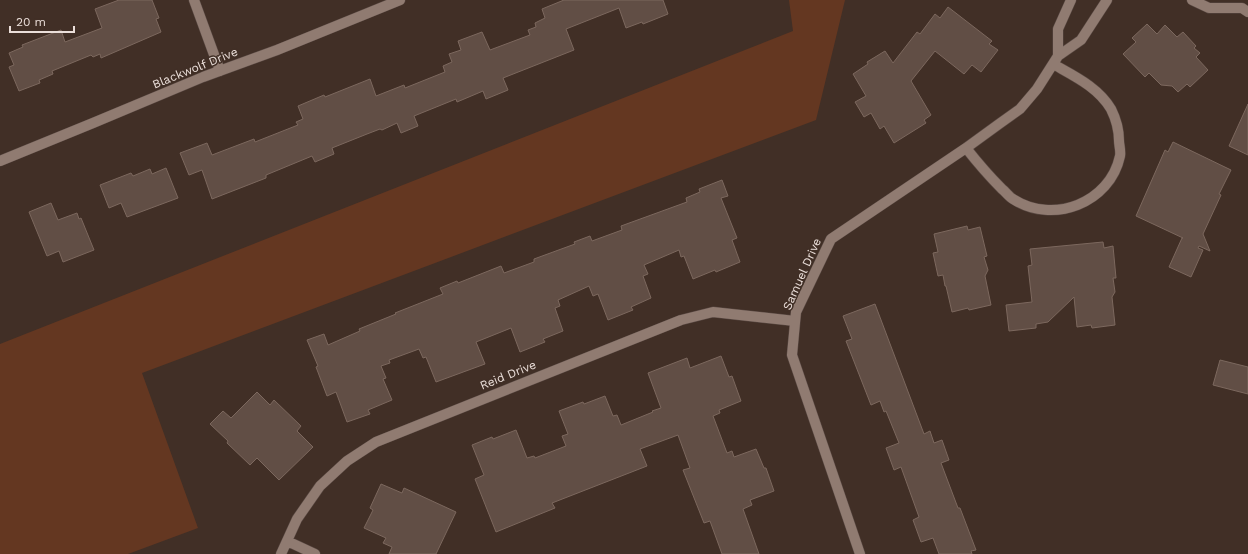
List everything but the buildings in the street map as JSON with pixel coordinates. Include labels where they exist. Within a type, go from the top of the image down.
[{"type":"street","points":[[194,0],[220,71]]},
{"type":"street","name":"Blackwolf Drive","points":[[0,161],[220,71],[277,50],[400,0]]},
{"type":"street","points":[[966,148],[984,171],[1013,199],[1029,206],[1051,211],[1075,207],[1097,194],[1111,177],[1120,155],[1118,128],[1111,109],[1102,97],[1056,60],[1058,29],[1071,0]]},
{"type":"street","name":"Samuel Drive","points":[[860,554],[792,355],[796,312],[831,239],[966,148],[1020,109],[1037,89],[1056,60],[1081,40],[1107,0]]},
{"type":"street","points":[[1192,0],[1209,8],[1242,7]]},
{"type":"street","name":"Reid Drive","points":[[282,554],[297,519],[320,486],[347,461],[376,442],[681,320],[713,312],[795,321]]},
{"type":"street","points":[[286,542],[315,554]]},
{"type":"shaded area","points":[[789,0],[845,0],[816,120],[142,373],[198,528],[128,554],[0,554],[0,344],[793,31]]}]
